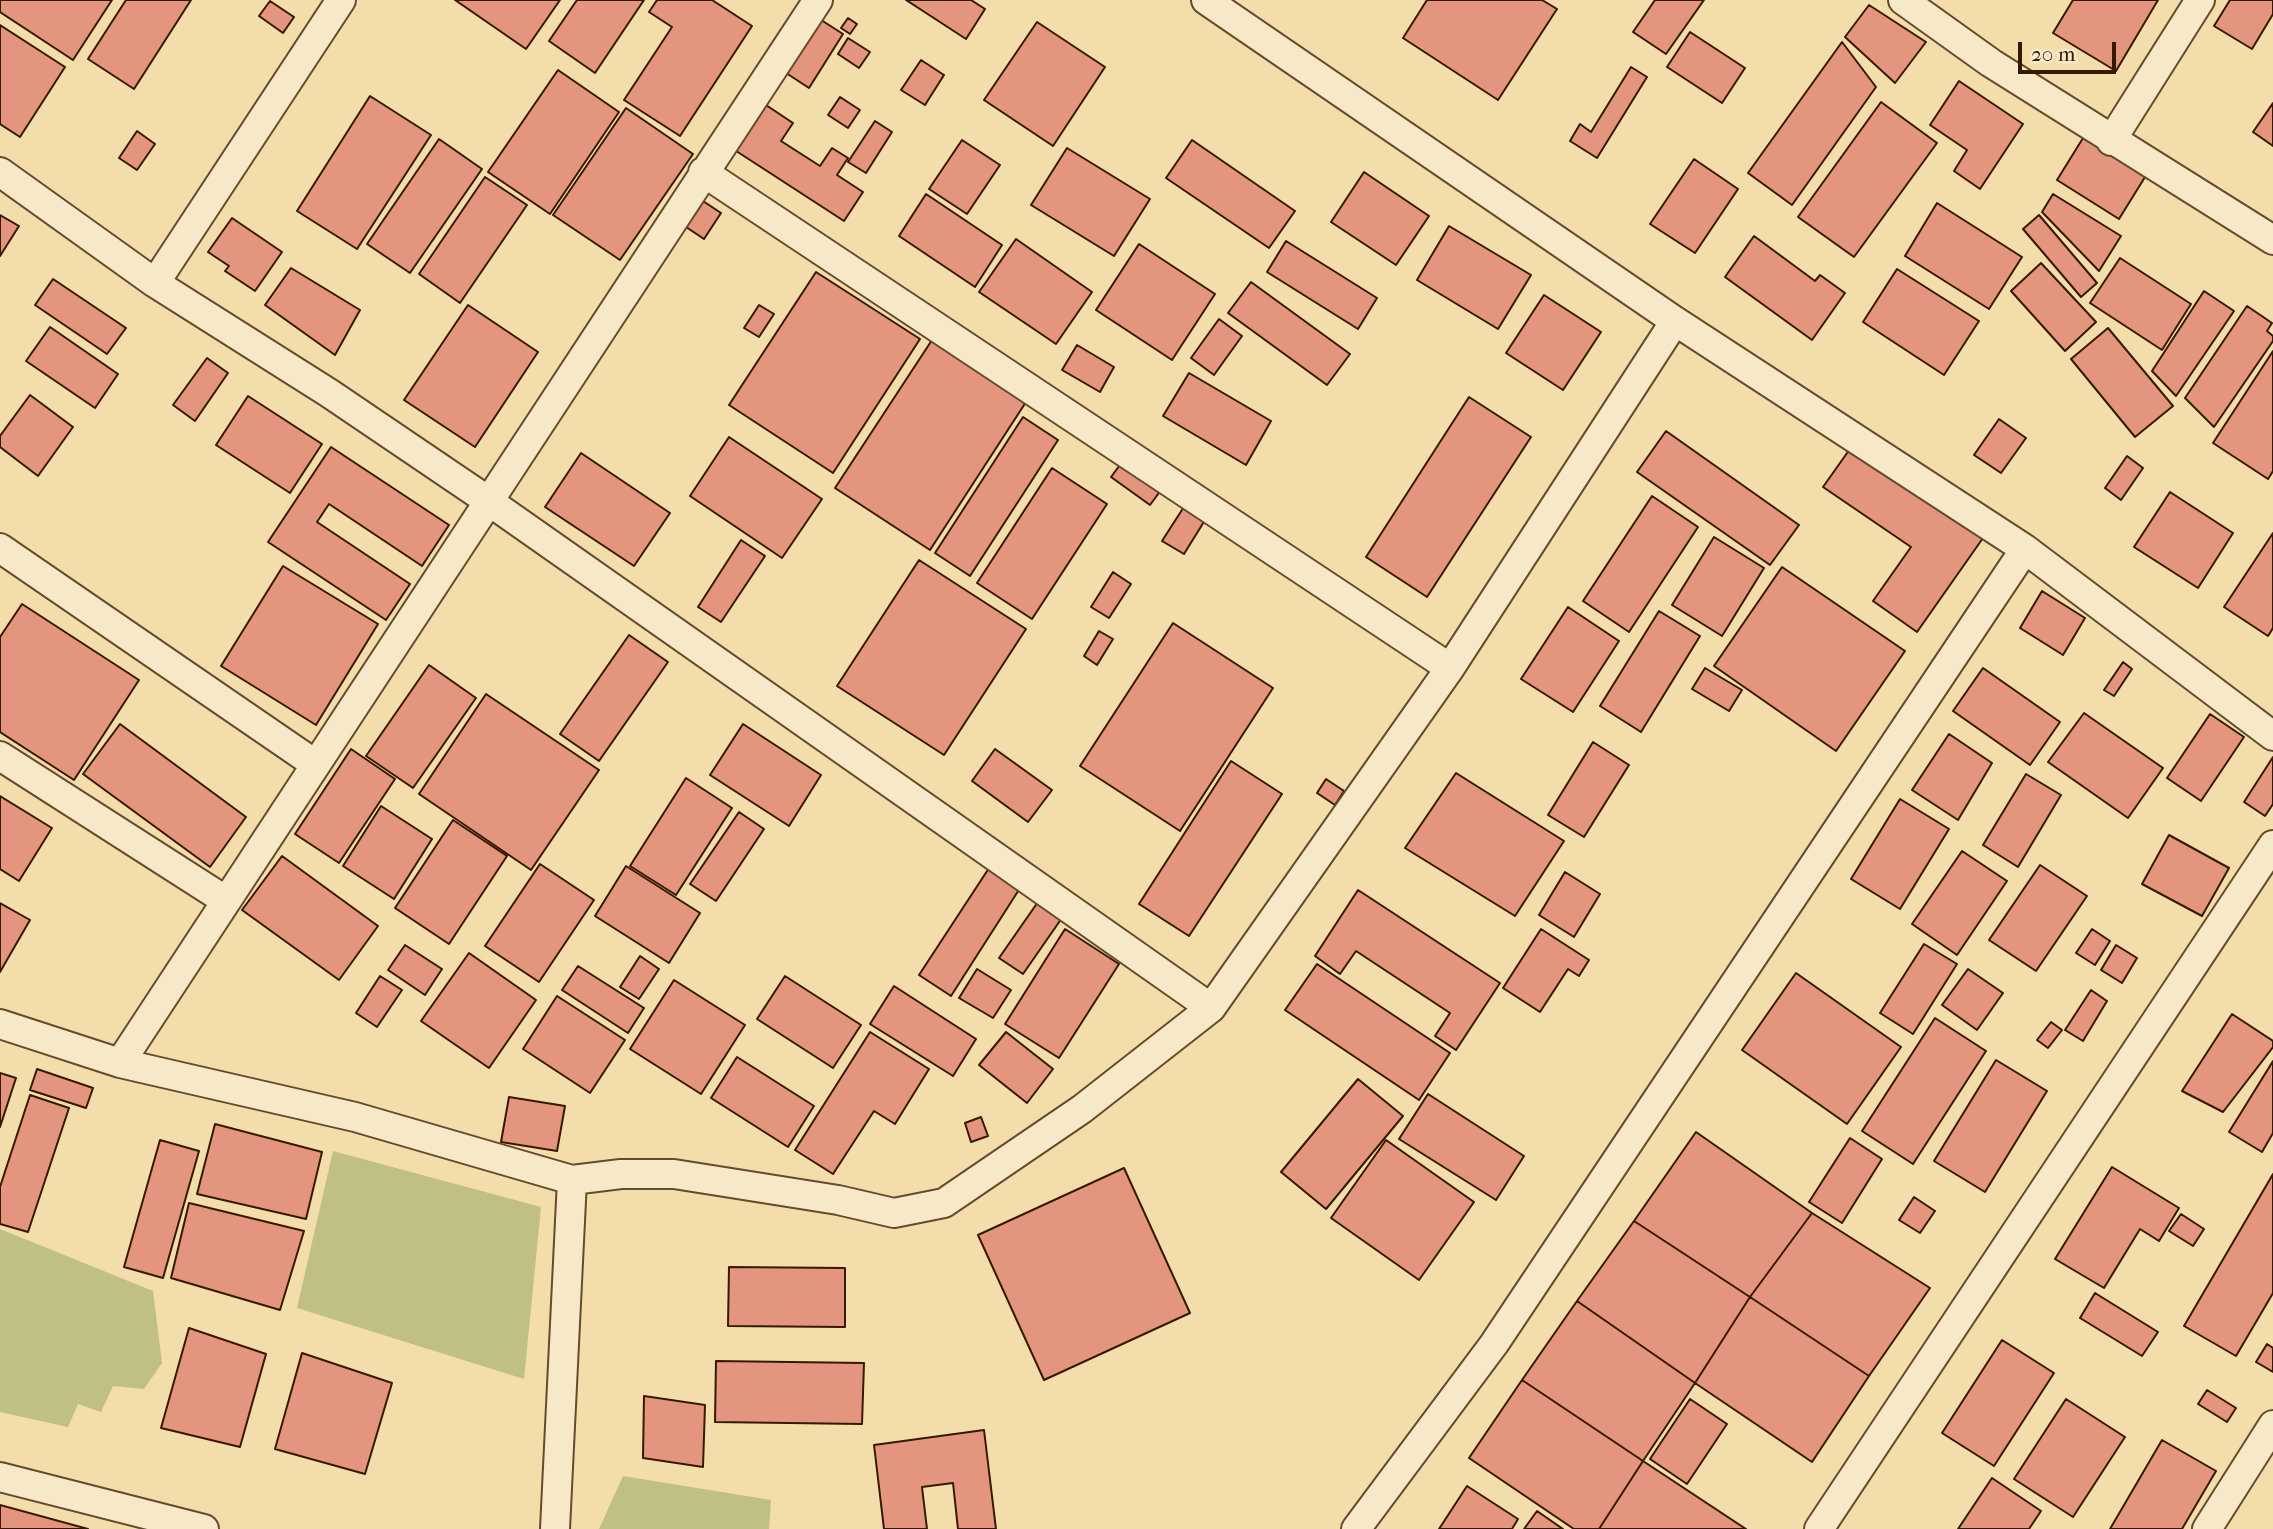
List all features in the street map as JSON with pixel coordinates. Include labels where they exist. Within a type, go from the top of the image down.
[{"type":"street","points":[[155,283],[341,0]]},
{"type":"street","points":[[120,1063],[818,0]]},
{"type":"street","points":[[1206,0],[1675,321],[2025,549],[2273,736]]},
{"type":"street","points":[[1903,0],[1990,63],[2273,240]]},
{"type":"street","points":[[2111,141],[2200,0]]},
{"type":"street","points":[[0,172],[155,283],[329,393],[488,500],[1211,1009]]},
{"type":"street","points":[[703,172],[1450,668]]},
{"type":"street","points":[[0,1024],[120,1063],[355,1117],[572,1180],[621,1174],[674,1174],[838,1199],[894,1213],[944,1203],[1082,1109],[1211,1009],[1450,668],[1675,321]]},
{"type":"street","points":[[0,548],[314,764]]},
{"type":"street","points":[[1356,1529],[1494,1344],[2025,549]]},
{"type":"street","points":[[0,756],[225,900]]},
{"type":"street","points":[[1819,1529],[2273,845]]},
{"type":"street","points":[[555,1529],[572,1180]]},
{"type":"street","points":[[2207,1529],[2273,1425]]},
{"type":"street","points":[[0,1477],[159,1524],[204,1529]]},
{"type":"green space","points":[[333,1151],[541,1207],[524,1379],[297,1308]]},
{"type":"green space","points":[[0,1229],[153,1291],[162,1363],[144,1389],[113,1386],[101,1412],[78,1404],[68,1427],[0,1412]]},
{"type":"green space","points":[[623,1476],[771,1500],[769,1529],[599,1529]]},
{"type":"building","points":[[0,0],[112,0],[73,60],[0,12]]},
{"type":"building","points":[[126,0],[191,0],[134,89],[88,59]]},
{"type":"building","points":[[455,0],[560,0],[526,49]]},
{"type":"building","points":[[577,0],[644,0],[595,73],[549,41]]},
{"type":"building","points":[[657,0],[712,0],[752,26],[680,136],[624,100],[672,27],[649,12]]},
{"type":"building","points":[[906,0],[971,0],[985,9],[966,39]]},
{"type":"building","points":[[1427,0],[1542,0],[1557,9],[1498,100],[1403,38]]},
{"type":"building","points":[[1655,0],[1704,0],[1666,54],[1633,32]]},
{"type":"building","points":[[2073,0],[2158,0],[2116,71],[2053,33]]},
{"type":"building","points":[[2230,0],[2273,0],[2273,14],[2252,49],[2214,26]]},
{"type":"building","points":[[270,1],[294,17],[283,33],[259,16]]},
{"type":"building","points":[[1869,5],[1926,42],[1895,83],[1845,37]]},
{"type":"building","points":[[818,18],[843,34],[809,88],[783,71]]},
{"type":"building","points":[[848,18],[857,24],[850,34],[841,28]]},
{"type":"building","points":[[1037,22],[1105,67],[1053,146],[984,100]]},
{"type":"building","points":[[0,25],[65,67],[20,137],[0,124]]},
{"type":"building","points":[[1690,32],[1745,68],[1722,103],[1667,67]]},
{"type":"building","points":[[848,38],[870,52],[859,68],[838,54]]},
{"type":"building","points":[[1842,42],[1876,87],[1792,205],[1748,173]]},
{"type":"building","points":[[921,60],[944,75],[925,105],[901,90]]},
{"type":"building","points":[[1631,67],[1647,77],[1597,158],[1570,141],[1580,124],[1591,132]]},
{"type":"building","points":[[558,70],[619,112],[550,214],[488,172]]},
{"type":"building","points":[[1959,81],[2023,124],[1980,189],[1954,171],[1967,150],[1930,125]]},
{"type":"building","points":[[370,96],[431,135],[357,249],[297,211]]},
{"type":"building","points":[[840,97],[860,110],[848,128],[828,115]]},
{"type":"building","points":[[760,101],[793,123],[781,141],[820,166],[832,148],[848,158],[837,175],[863,192],[844,221],[730,147]]},
{"type":"building","points":[[1881,102],[1937,143],[1854,257],[1798,217]]},
{"type":"building","points":[[2273,103],[2273,146],[2253,132]]},
{"type":"building","points":[[626,108],[693,154],[620,260],[553,215]]},
{"type":"building","points":[[875,121],[892,132],[866,173],[848,162]]},
{"type":"building","points":[[2088,130],[2150,169],[2119,219],[2057,180]]},
{"type":"building","points":[[137,131],[155,144],[137,170],[119,158]]},
{"type":"building","points":[[439,139],[482,169],[410,273],[367,244]]},
{"type":"building","points":[[962,140],[1000,165],[967,214],[929,189]]},
{"type":"building","points":[[1192,140],[1295,211],[1269,248],[1166,178]]},
{"type":"building","points":[[1067,148],[1150,199],[1114,256],[1031,205]]},
{"type":"building","points":[[1694,159],[1738,189],[1695,253],[1650,224]]},
{"type":"building","points":[[1364,172],[1429,216],[1396,265],[1331,222]]},
{"type":"building","points":[[485,177],[527,205],[460,303],[419,274]]},
{"type":"building","points":[[926,194],[1002,245],[975,287],[899,236]]},
{"type":"building","points":[[2053,194],[2121,236],[2099,271],[2042,212]]},
{"type":"building","points":[[703,201],[721,213],[704,239],[686,227]]},
{"type":"building","points":[[1937,203],[2022,257],[1989,309],[1905,256]]},
{"type":"building","points":[[0,215],[19,226],[0,256]]},
{"type":"building","points":[[2039,215],[2097,283],[2081,297],[2023,229]]},
{"type":"building","points":[[232,218],[282,252],[255,291],[225,271],[229,266],[208,252]]},
{"type":"building","points":[[1449,226],[1531,275],[1498,329],[1417,280]]},
{"type":"building","points":[[1754,236],[1815,281],[1820,275],[1845,293],[1812,340],[1725,277]]},
{"type":"building","points":[[1016,239],[1092,292],[1056,344],[979,292]]},
{"type":"building","points":[[1286,241],[1377,298],[1358,329],[1267,272]]},
{"type":"building","points":[[1139,244],[1215,294],[1172,360],[1096,310]]},
{"type":"building","points":[[2120,258],[2191,304],[2162,350],[2090,303]]},
{"type":"building","points":[[2041,263],[2096,322],[2065,351],[2011,291]]},
{"type":"building","points":[[291,268],[360,310],[335,355],[265,305]]},
{"type":"building","points":[[1897,269],[1979,321],[1944,375],[1863,322]]},
{"type":"building","points":[[816,272],[920,339],[833,473],[729,405]]},
{"type":"building","points":[[53,279],[126,328],[107,354],[35,305]]},
{"type":"building","points":[[1251,282],[1350,354],[1327,385],[1228,313]]},
{"type":"building","points":[[2204,291],[2234,311],[2176,396],[2152,371]]},
{"type":"building","points":[[1544,295],[1601,332],[1563,390],[1506,353]]},
{"type":"building","points":[[468,305],[538,352],[475,447],[404,400]]},
{"type":"building","points":[[759,305],[774,314],[759,337],[744,328]]},
{"type":"building","points":[[2247,306],[2272,323],[2267,331],[2273,336],[2273,341],[2214,427],[2185,398]]},
{"type":"building","points":[[1219,319],[1242,336],[1214,375],[1191,358]]},
{"type":"building","points":[[50,327],[118,374],[95,408],[26,361]]},
{"type":"building","points":[[2108,328],[2173,406],[2135,437],[2071,359]]},
{"type":"building","points":[[932,340],[1026,402],[930,550],[835,488]]},
{"type":"building","points":[[1077,345],[1114,367],[1100,392],[1062,370]]},
{"type":"building","points":[[2273,351],[2273,471],[2268,479],[2213,443]]},
{"type":"building","points":[[207,358],[228,373],[195,421],[173,405]]},
{"type":"building","points":[[1189,373],[1271,421],[1246,465],[1163,416]]},
{"type":"building","points":[[30,395],[73,427],[38,476],[0,447],[0,436]]},
{"type":"building","points":[[248,396],[322,444],[290,493],[216,445]]},
{"type":"building","points":[[1469,397],[1531,437],[1427,597],[1366,557]]},
{"type":"building","points":[[1023,417],[1058,440],[970,576],[935,553]]},
{"type":"building","points":[[1999,419],[2026,438],[2001,473],[1974,455]]},
{"type":"building","points":[[1666,431],[1799,525],[1770,565],[1637,472]]},
{"type":"building","points":[[729,437],[822,499],[782,558],[690,496]]},
{"type":"building","points":[[1852,446],[1983,538],[1917,632],[1873,601],[1911,547],[1823,487]]},
{"type":"building","points":[[331,447],[449,525],[422,566],[329,504],[317,522],[410,584],[386,620],[268,542]]},
{"type":"building","points":[[581,453],[670,513],[634,566],[545,507]]},
{"type":"building","points":[[2127,456],[2143,468],[2121,500],[2105,488]]},
{"type":"building","points":[[1125,458],[1164,486],[1150,505],[1111,477]]},
{"type":"building","points":[[1052,468],[1107,504],[1032,619],[977,583]]},
{"type":"building","points":[[2170,492],[2233,533],[2198,588],[2134,547]]},
{"type":"building","points":[[1652,496],[1698,527],[1629,632],[1583,601]]},
{"type":"building","points":[[1189,499],[1210,512],[1184,554],[1162,541]]},
{"type":"building","points":[[2273,533],[2273,628],[2268,636],[2224,607]]},
{"type":"building","points":[[1714,537],[1764,568],[1722,636],[1672,605]]},
{"type":"building","points":[[741,540],[765,556],[721,622],[698,607]]},
{"type":"building","points":[[919,560],[1026,629],[944,755],[837,686]]},
{"type":"building","points":[[283,566],[378,624],[316,725],[221,666]]},
{"type":"building","points":[[1782,567],[1905,651],[1836,751],[1714,666]]},
{"type":"building","points":[[1113,572],[1131,584],[1109,618],[1091,607]]},
{"type":"building","points":[[2042,591],[2085,618],[2063,655],[2020,628]]},
{"type":"building","points":[[22,604],[139,680],[74,780],[0,732],[0,637]]},
{"type":"building","points":[[1568,607],[1619,641],[1573,712],[1521,679]]},
{"type":"building","points":[[1659,611],[1700,636],[1641,732],[1600,706]]},
{"type":"building","points":[[1173,623],[1273,688],[1180,831],[1080,766]]},
{"type":"building","points":[[1099,631],[1113,639],[1097,665],[1084,656]]},
{"type":"building","points":[[629,635],[668,662],[599,761],[560,734]]},
{"type":"building","points":[[2123,662],[2132,669],[2114,696],[2104,690]]},
{"type":"building","points":[[429,665],[476,698],[413,788],[366,756]]},
{"type":"building","points":[[1705,668],[1742,690],[1729,711],[1692,689]]},
{"type":"building","points":[[1983,668],[2060,722],[2030,765],[1953,711]]},
{"type":"building","points":[[486,694],[599,770],[531,870],[419,794]]},
{"type":"building","points":[[2084,713],[2163,768],[2128,818],[2048,762]]},
{"type":"building","points":[[2210,714],[2244,737],[2201,801],[2167,778]]},
{"type":"building","points":[[120,724],[246,817],[210,867],[83,774]]},
{"type":"building","points":[[743,724],[821,775],[789,826],[710,775]]},
{"type":"building","points":[[1949,734],[1992,763],[1958,820],[1912,790]]},
{"type":"building","points":[[1593,742],[1629,765],[1584,837],[1548,815]]},
{"type":"building","points":[[351,749],[395,779],[339,863],[295,834]]},
{"type":"building","points":[[995,749],[1052,790],[1028,822],[972,781]]},
{"type":"building","points":[[2273,757],[2273,804],[2265,816],[2244,802]]},
{"type":"building","points":[[1231,761],[1282,794],[1189,936],[1139,904]]},
{"type":"building","points":[[1456,773],[1564,841],[1515,916],[1405,848]]},
{"type":"building","points":[[2026,774],[2061,795],[2018,867],[1983,845]]},
{"type":"building","points":[[686,778],[732,808],[676,895],[630,866]]},
{"type":"building","points":[[1326,779],[1344,791],[1335,805],[1317,793]]},
{"type":"building","points":[[0,796],[52,828],[19,881],[0,869]]},
{"type":"building","points":[[1900,799],[1949,829],[1900,909],[1851,879]]},
{"type":"building","points":[[381,806],[432,839],[394,899],[343,866]]},
{"type":"building","points":[[739,812],[764,829],[716,901],[690,884]]},
{"type":"building","points":[[453,820],[507,856],[449,944],[395,908]]},
{"type":"building","points":[[2169,835],[2229,868],[2202,916],[2142,884]]},
{"type":"building","points":[[1962,851],[2007,881],[1957,955],[1912,924]]},
{"type":"building","points":[[282,856],[378,926],[339,980],[242,910]]},
{"type":"building","points":[[540,864],[594,900],[539,982],[485,946]]},
{"type":"building","points":[[991,865],[1022,885],[951,996],[919,975]]},
{"type":"building","points":[[2040,865],[2087,896],[2036,971],[1989,940]]},
{"type":"building","points":[[626,866],[700,913],[669,963],[595,916]]},
{"type":"building","points":[[1565,872],[1600,894],[1574,937],[1539,915]]},
{"type":"building","points":[[1358,890],[1500,983],[1456,1050],[1435,1036],[1450,1013],[1356,951],[1340,974],[1315,956]]},
{"type":"building","points":[[1040,899],[1064,915],[1023,974],[999,958]]},
{"type":"building","points":[[0,903],[30,920],[0,972]]},
{"type":"building","points":[[1065,929],[1119,964],[1059,1058],[1005,1024]]},
{"type":"building","points":[[1541,929],[1589,960],[1579,976],[1568,969],[1540,1012],[1503,988]]},
{"type":"building","points":[[2092,929],[2110,941],[2095,965],[2076,953]]},
{"type":"building","points":[[1924,944],[1957,964],[1913,1034],[1880,1013]]},
{"type":"building","points":[[405,945],[442,969],[425,995],[388,970]]},
{"type":"building","points":[[2116,945],[2137,958],[2122,983],[2101,970]]},
{"type":"building","points":[[469,953],[536,1000],[489,1068],[421,1021]]},
{"type":"building","points":[[640,956],[659,969],[639,999],[620,987]]},
{"type":"building","points":[[1317,964],[1450,1053],[1419,1100],[1285,1010]]},
{"type":"building","points":[[578,966],[644,1008],[628,1033],[562,990]]},
{"type":"building","points":[[977,969],[1011,990],[993,1018],[959,998]]},
{"type":"building","points":[[1968,969],[2003,993],[1977,1030],[1942,1005]]},
{"type":"building","points":[[1796,973],[1901,1047],[1847,1124],[1742,1050]]},
{"type":"building","points":[[380,976],[402,990],[377,1027],[356,1013]]},
{"type":"building","points":[[785,976],[861,1025],[833,1068],[757,1019]]},
{"type":"building","points":[[674,980],[745,1025],[701,1094],[630,1049]]},
{"type":"building","points":[[894,986],[976,1039],[953,1076],[870,1024]]},
{"type":"building","points":[[2091,990],[2107,1001],[2083,1041],[2065,1030]]},
{"type":"building","points":[[557,996],[625,1040],[590,1093],[523,1049]]},
{"type":"building","points":[[2232,1014],[2273,1041],[2273,1047],[2223,1112],[2182,1091]]},
{"type":"building","points":[[1935,1018],[1986,1051],[1913,1164],[1862,1131]]},
{"type":"building","points":[[2051,1022],[2062,1030],[2048,1048],[2037,1040]]},
{"type":"building","points":[[870,1032],[929,1069],[895,1124],[874,1111],[833,1174],[795,1150]]},
{"type":"building","points":[[1006,1032],[1053,1069],[1027,1103],[979,1065]]},
{"type":"building","points":[[737,1057],[814,1106],[788,1147],[711,1098]]},
{"type":"building","points":[[1996,1060],[2047,1091],[1985,1192],[1934,1161]]},
{"type":"building","points":[[2273,1061],[2273,1133],[2262,1152],[2229,1132]]},
{"type":"building","points":[[37,1069],[93,1088],[86,1108],[30,1090]]},
{"type":"building","points":[[0,1073],[16,1078],[0,1127]]},
{"type":"building","points":[[1358,1079],[1403,1116],[1326,1209],[1281,1172]]},
{"type":"building","points":[[1428,1094],[1524,1156],[1496,1200],[1399,1139]]},
{"type":"building","points":[[30,1095],[69,1108],[28,1232],[0,1224],[0,1187]]},
{"type":"building","points":[[509,1097],[565,1106],[557,1151],[501,1142]]},
{"type":"building","points":[[981,1117],[988,1136],[971,1142],[965,1123]]},
{"type":"building","points":[[215,1124],[322,1152],[306,1219],[197,1194]]},
{"type":"building","points":[[1696,1132],[1812,1213],[1750,1297],[1634,1221]]},
{"type":"building","points":[[1850,1138],[1882,1159],[1842,1223],[1809,1202]]},
{"type":"building","points":[[160,1140],[199,1151],[163,1278],[124,1267]]},
{"type":"building","points":[[1386,1140],[1474,1202],[1419,1280],[1331,1218]]},
{"type":"building","points":[[2112,1167],[2179,1208],[2159,1241],[2140,1229],[2104,1288],[2055,1259]]},
{"type":"building","points":[[1124,1168],[1190,1313],[1044,1380],[978,1235]]},
{"type":"building","points":[[2273,1174],[2273,1293],[2236,1356],[2184,1326]]},
{"type":"building","points":[[1914,1197],[1935,1211],[1920,1233],[1899,1220]]},
{"type":"building","points":[[189,1203],[304,1231],[280,1310],[171,1278]]},
{"type":"building","points":[[1812,1213],[1930,1288],[1869,1376],[1750,1297]]},
{"type":"building","points":[[2181,1214],[2204,1229],[2193,1246],[2169,1231]]},
{"type":"building","points":[[1634,1221],[1750,1297],[1695,1383],[1577,1301]]},
{"type":"building","points":[[729,1267],[845,1268],[845,1327],[728,1326]]},
{"type":"building","points":[[2095,1293],[2158,1332],[2142,1356],[2080,1318]]},
{"type":"building","points":[[1750,1297],[1869,1376],[1812,1462],[1695,1383]]},
{"type":"building","points":[[1577,1301],[1695,1383],[1643,1461],[1522,1380]]},
{"type":"building","points":[[189,1328],[266,1354],[240,1447],[161,1428]]},
{"type":"building","points":[[2002,1340],[2054,1373],[1994,1466],[1942,1433]]},
{"type":"building","points":[[2267,1344],[2273,1348],[2273,1372],[2256,1362]]},
{"type":"building","points":[[302,1353],[392,1383],[365,1474],[275,1449]]},
{"type":"building","points":[[716,1361],[864,1363],[862,1424],[715,1422]]},
{"type":"building","points":[[1522,1380],[1643,1461],[1599,1529],[1574,1529],[1469,1458]]},
{"type":"building","points":[[2207,1390],[2236,1408],[2227,1422],[2198,1404]]},
{"type":"building","points":[[644,1396],[705,1405],[703,1467],[643,1458]]},
{"type":"building","points":[[1690,1399],[1727,1424],[1687,1484],[1650,1459]]},
{"type":"building","points":[[2066,1399],[2125,1437],[2073,1517],[2014,1479]]},
{"type":"building","points":[[984,1430],[996,1529],[958,1529],[953,1483],[922,1487],[927,1529],[884,1529],[874,1445]]},
{"type":"building","points":[[2162,1440],[2216,1471],[2182,1529],[2110,1529]]},
{"type":"building","points":[[1643,1461],[1746,1529],[1599,1529]]},
{"type":"building","points":[[1992,1478],[2041,1511],[2029,1529],[1958,1529]]},
{"type":"building","points":[[1467,1486],[1518,1519],[1512,1529],[1439,1529]]},
{"type":"building","points":[[0,1505],[88,1529],[0,1529]]},
{"type":"building","points":[[1537,1511],[1563,1529],[1524,1529]]}]
